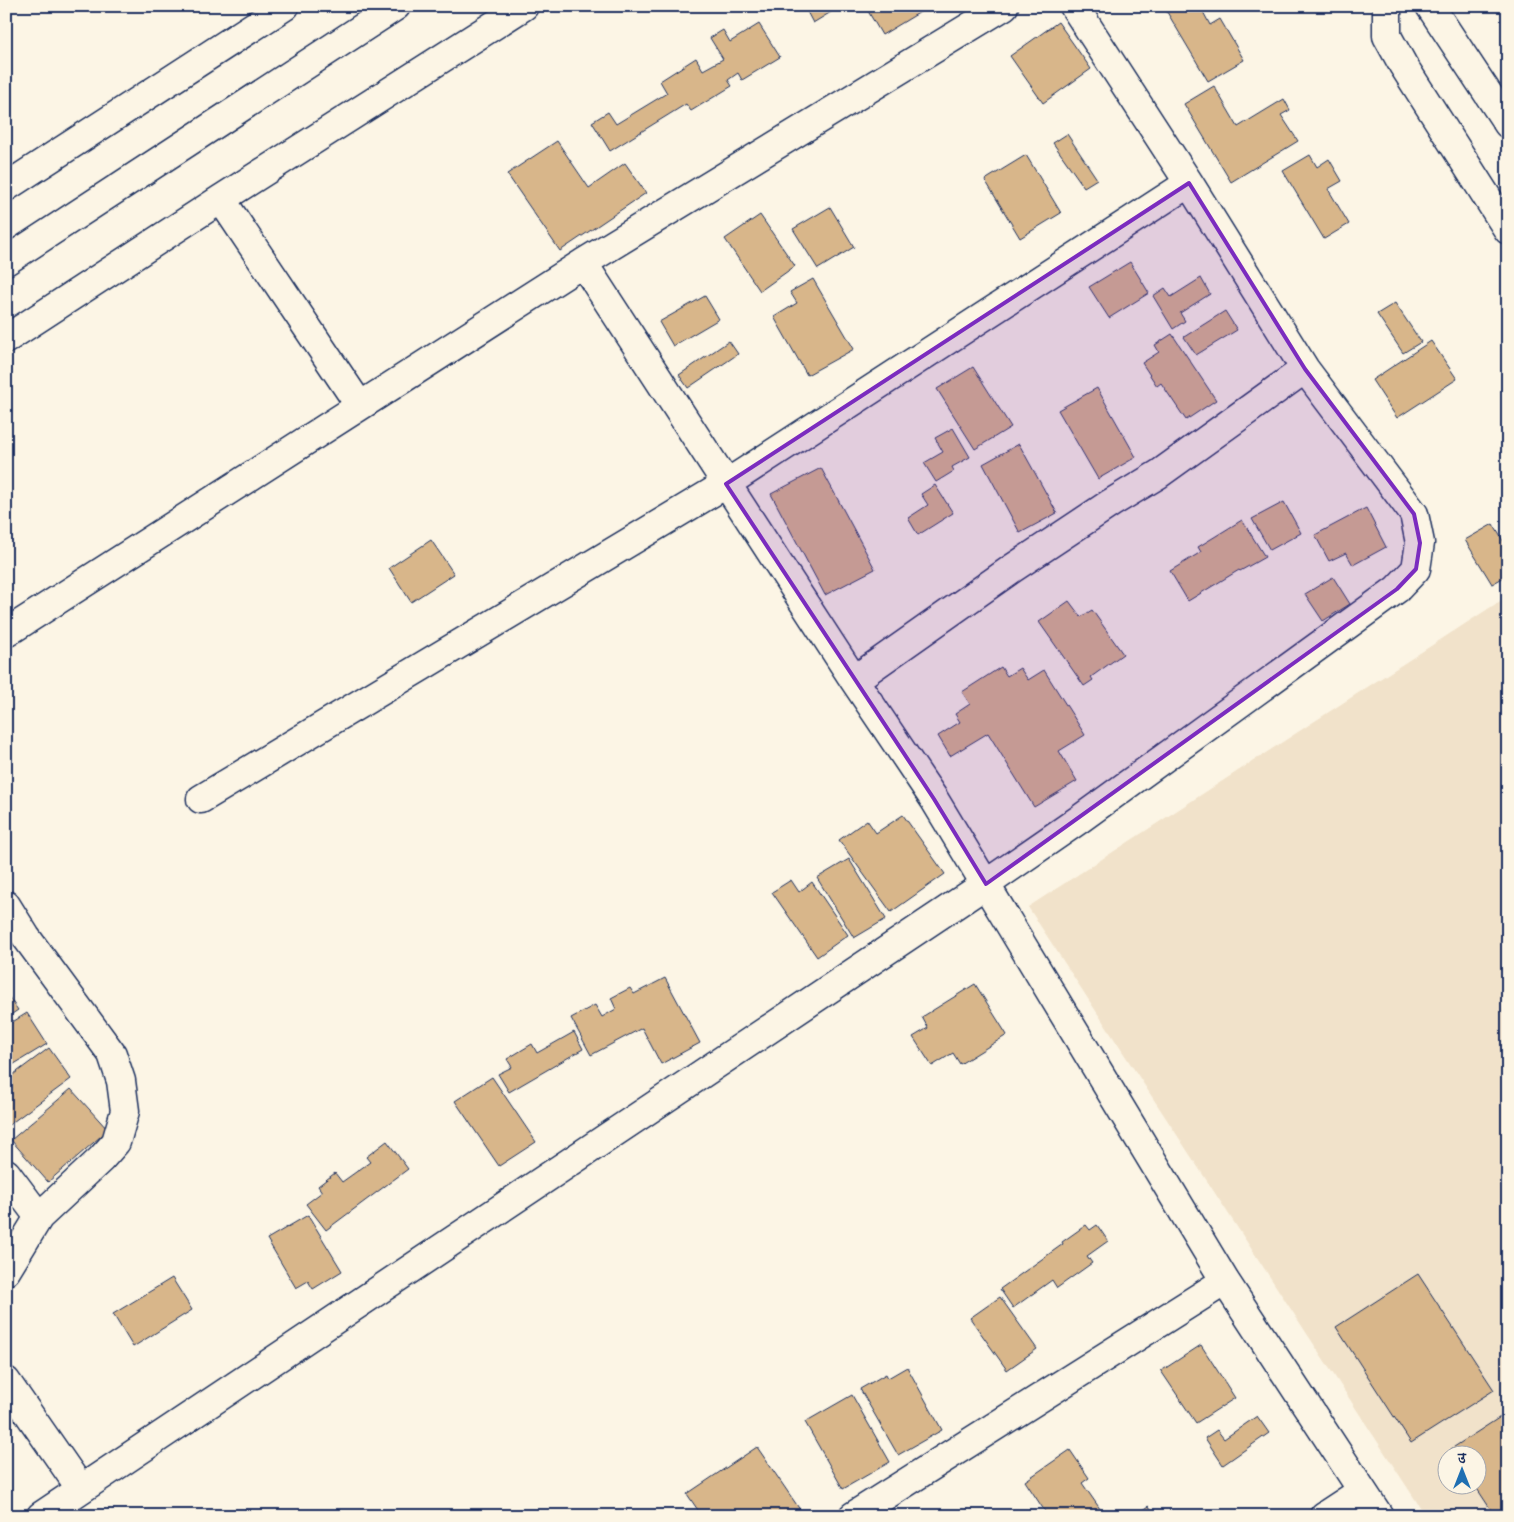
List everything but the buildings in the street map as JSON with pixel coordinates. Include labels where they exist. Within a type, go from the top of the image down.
[{"type":"street","points":[[6,187],[286,6]]},
{"type":"street","points":[[6,261],[396,6]]},
{"type":"street","points":[[6,339],[221,199],[524,6]]},
{"type":"street","points":[[6,633],[583,263],[1004,6]]},
{"type":"street","points":[[41,1516],[986,884],[1080,819],[1397,589],[1416,569],[1420,543],[1414,514],[1306,369],[1189,183],[1074,6]]},
{"type":"street","points":[[1388,6],[1387,36],[1403,65],[1508,230]]},
{"type":"street","points":[[1430,6],[1508,124]]},
{"type":"street","points":[[201,799],[726,484],[1189,183]]},
{"type":"street","points":[[221,199],[360,406]]},
{"type":"street","points":[[583,263],[854,680],[934,799],[1225,1281],[1379,1516]]},
{"type":"street","points":[[854,680],[1021,563],[1110,503],[1159,474],[1306,369]]},
{"type":"street","points":[[6,905],[26,937],[112,1054],[121,1081],[125,1111],[116,1142],[101,1159],[39,1217],[6,1271]]},
{"type":"street","points":[[6,1173],[39,1217]]},
{"type":"street","points":[[853,1516],[1225,1281]]},
{"type":"street","points":[[6,1381],[81,1489]]},
{"type":"street","points":[[1324,1516],[1362,1491]]},
{"type":"highlighted area","points":[[1189,183],[1305,369],[1414,514],[1420,543],[1416,569],[1397,589],[986,884],[934,799],[726,484]]},
{"type":"shaded area","points":[[1508,596],[1508,1516],[1426,1516],[1028,907]]}]
